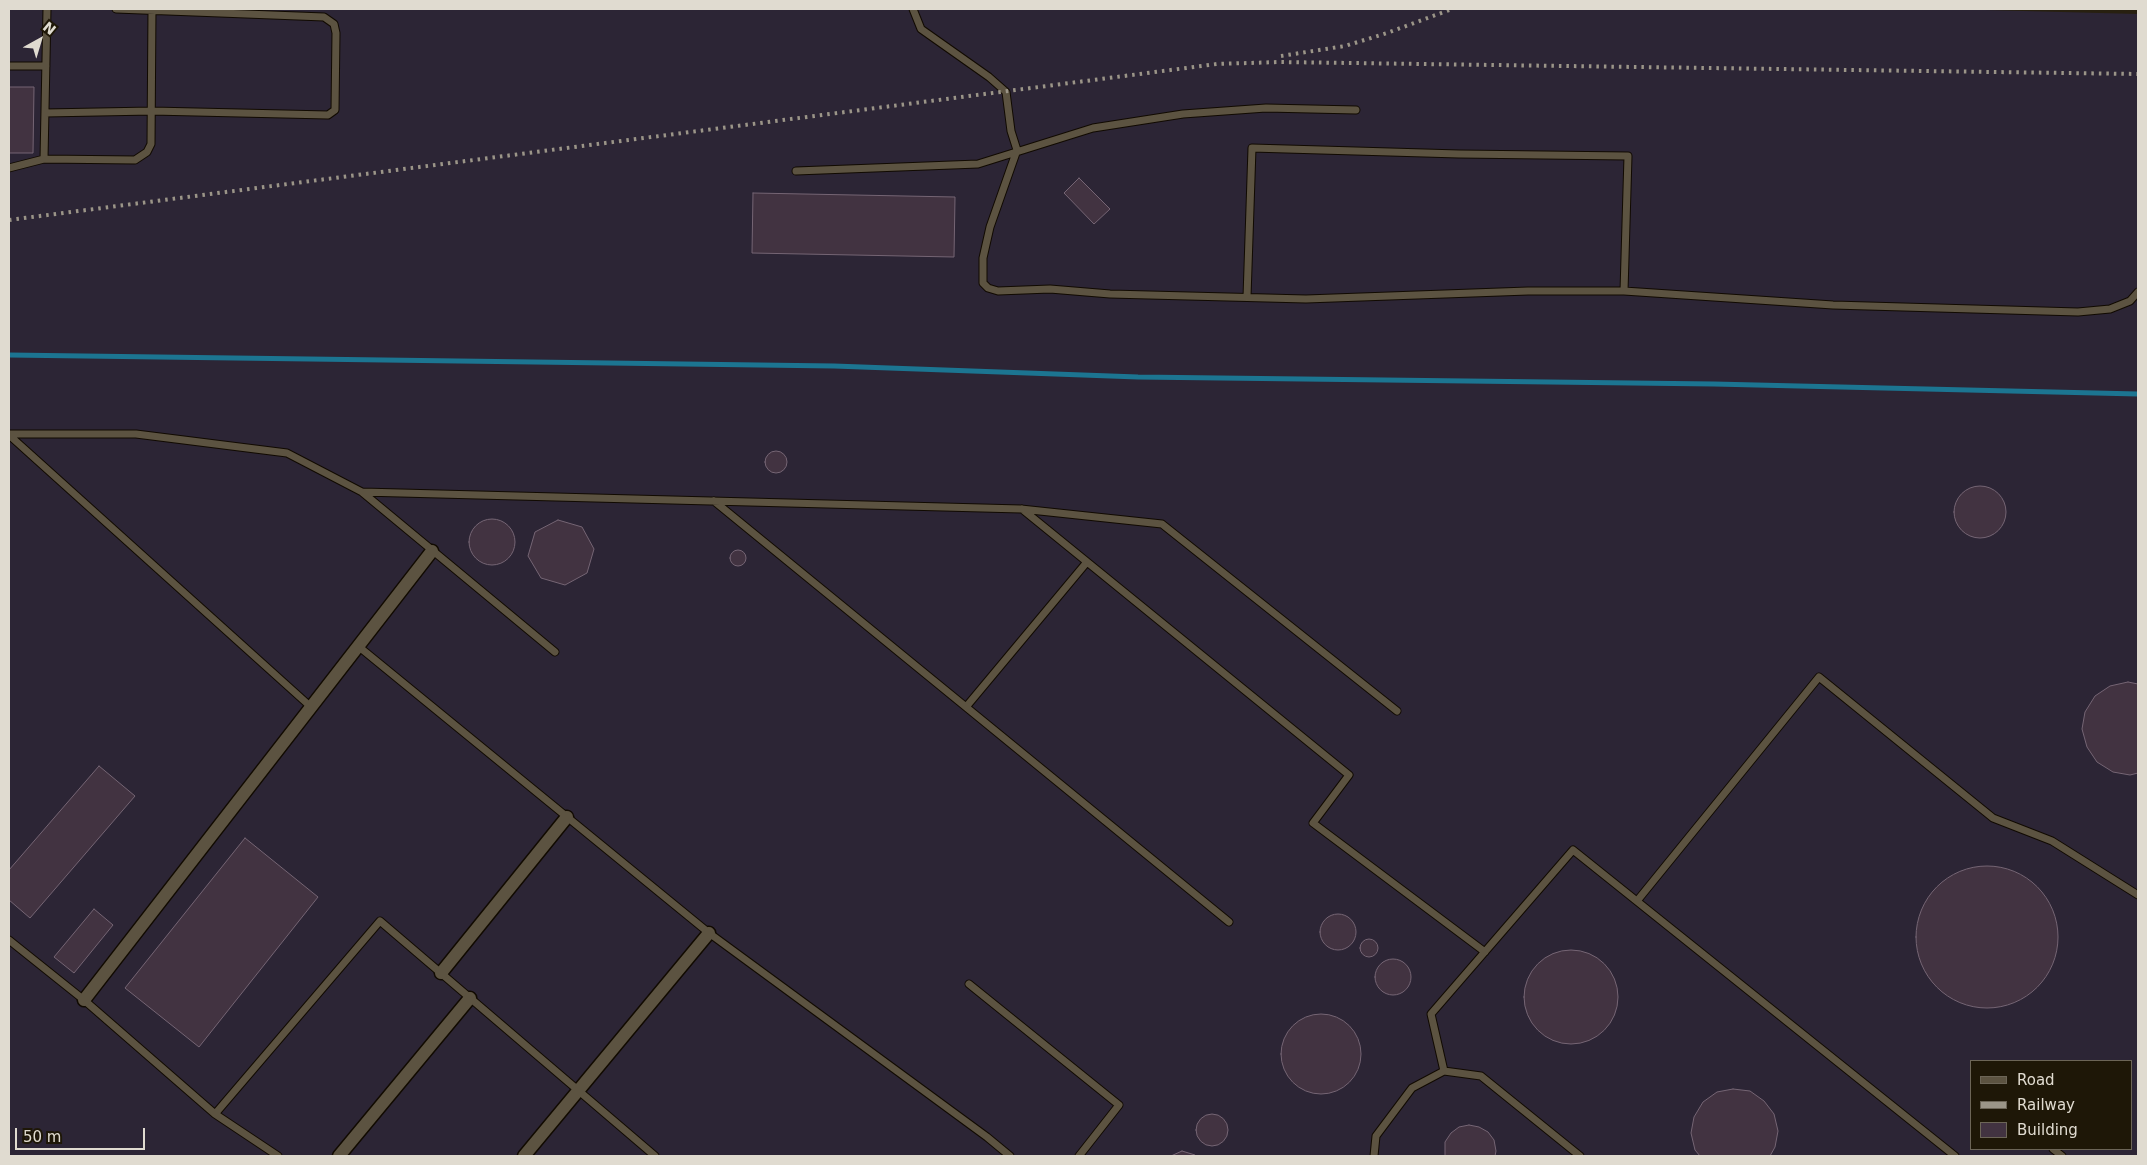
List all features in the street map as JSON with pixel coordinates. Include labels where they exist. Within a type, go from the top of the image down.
[{"type":"street","points":[[84,1000],[432,550]]},
{"type":"street","points":[[441,973],[567,817]]},
{"type":"street","points":[[524,1156],[709,933]]},
{"type":"street","points":[[339,1156],[470,998]]},
{"type":"lane","points":[[44,159],[47,9]]},
{"type":"lane","points":[[45,113],[152,111],[328,115],[335,110],[336,33],[334,24],[324,17],[116,9]]},
{"type":"lane","points":[[9,168],[44,159],[135,160],[147,152],[152,144],[152,9]]},
{"type":"lane","points":[[913,9],[921,29],[989,77],[1006,92],[1011,131],[1017,150],[990,227],[983,258],[983,283],[988,288],[998,291],[1050,289],[1110,294],[1306,299],[1528,291],[1624,291],[1833,306],[2078,312],[2110,308],[2130,301],[2138,292]]},
{"type":"lane","points":[[9,66],[46,66]]},
{"type":"lane","points":[[796,171],[978,164],[1017,150],[1093,128],[1183,114],[1266,108],[1356,110]]},
{"type":"lane","points":[[1247,298],[1252,148],[1458,154],[1628,156],[1624,291]]},
{"type":"lane","points":[[9,434],[136,434],[287,454],[362,492],[555,652]]},
{"type":"lane","points":[[9,434],[311,706]]},
{"type":"lane","points":[[362,492],[1021,509],[1162,524],[1397,711]]},
{"type":"lane","points":[[714,501],[1230,922]]},
{"type":"lane","points":[[1021,509],[1349,775],[1313,823],[1485,952]]},
{"type":"lane","points":[[966,707],[1087,562]]},
{"type":"lane","points":[[358,646],[709,933],[987,1137],[1010,1156]]},
{"type":"lane","points":[[1637,901],[1819,677],[1993,818],[2052,841],[2138,895]]},
{"type":"lane","points":[[1444,1071],[1431,1014],[1573,850],[1955,1156]]},
{"type":"lane","points":[[215,1114],[380,922],[655,1156]]},
{"type":"lane","points":[[9,940],[84,1000],[215,1114],[278,1156]]},
{"type":"lane","points":[[969,984],[1119,1105],[1079,1156]]},
{"type":"lane","points":[[1374,1156],[1376,1136],[1412,1088],[1444,1071],[1481,1076],[1580,1156]]},
{"type":"shaded area","points":[[9,9],[1948,9],[2138,14],[2138,1156],[9,1156]]},
{"type":"building","points":[[9,87],[34,87],[33,153],[9,153]]},
{"type":"building","points":[[1079,178],[1110,209],[1094,224],[1064,193]]},
{"type":"building","points":[[753,193],[955,197],[954,257],[752,253]]},
{"type":"building","points":[[776,451],[784,454],[787,462],[784,470],[776,473],[768,470],[765,462],[768,454]]},
{"type":"building","points":[[1980,486],[1994,490],[2002,498],[2006,512],[2002,526],[1994,534],[1980,538],[1966,534],[1958,526],[1954,512],[1958,498],[1966,490]]},
{"type":"building","points":[[492,519],[505,523],[511,529],[515,542],[511,555],[505,561],[492,565],[479,561],[473,555],[469,542],[473,529],[479,523]]},
{"type":"building","points":[[558,520],[582,527],[594,549],[587,573],[565,585],[541,578],[528,556],[535,532]]},
{"type":"building","points":[[738,550],[746,558],[738,566],[730,558]]},
{"type":"building","points":[[2128,682],[2138,684],[2138,773],[2130,775],[2113,772],[2097,762],[2087,747],[2082,729],[2085,712],[2095,696],[2110,686]]},
{"type":"building","points":[[99,766],[135,796],[30,918],[9,900],[9,870]]},
{"type":"building","points":[[245,838],[318,897],[199,1047],[125,988]]},
{"type":"building","points":[[1987,866],[2001,867],[2014,871],[2027,878],[2037,887],[2046,897],[2053,910],[2057,923],[2057,951],[2053,964],[2046,977],[2037,987],[2027,996],[2014,1003],[2001,1007],[1987,1008],[1973,1007],[1960,1003],[1947,996],[1937,987],[1928,977],[1921,964],[1917,951],[1916,937],[1917,923],[1921,910],[1928,897],[1937,887],[1947,878],[1960,871],[1973,867]]},
{"type":"building","points":[[94,909],[113,925],[74,973],[54,957]]},
{"type":"building","points":[[1338,914],[1345,915],[1351,919],[1355,925],[1355,939],[1351,945],[1345,949],[1338,950],[1331,949],[1325,945],[1321,939],[1320,932],[1321,925],[1325,919],[1331,915]]},
{"type":"building","points":[[1369,939],[1375,942],[1378,948],[1375,954],[1369,957],[1363,954],[1360,948],[1363,942]]},
{"type":"building","points":[[1571,950],[1589,953],[1604,964],[1615,979],[1618,997],[1615,1015],[1604,1030],[1589,1041],[1571,1044],[1553,1041],[1538,1030],[1527,1015],[1524,997],[1527,979],[1538,964],[1553,953]]},
{"type":"building","points":[[1393,959],[1400,960],[1406,964],[1410,970],[1410,984],[1406,990],[1400,994],[1393,995],[1386,994],[1380,990],[1376,984],[1375,977],[1376,970],[1380,964],[1386,960]]},
{"type":"building","points":[[1321,1014],[1336,1017],[1349,1026],[1358,1039],[1361,1054],[1358,1069],[1349,1082],[1336,1091],[1321,1094],[1306,1091],[1293,1082],[1284,1069],[1281,1054],[1284,1039],[1293,1026],[1306,1017]]},
{"type":"building","points":[[1733,1089],[1750,1091],[1764,1101],[1774,1114],[1778,1131],[1775,1147],[1770,1156],[1700,1156],[1695,1150],[1691,1133],[1694,1117],[1703,1102],[1717,1092]]},
{"type":"building","points":[[1212,1114],[1224,1118],[1228,1130],[1224,1142],[1212,1146],[1200,1142],[1196,1130],[1200,1118]]},
{"type":"building","points":[[1469,1125],[1479,1127],[1488,1132],[1494,1140],[1495,1156],[1445,1156],[1445,1142],[1451,1133],[1459,1127]]},
{"type":"building","points":[[1182,1151],[1195,1155],[1196,1156],[1171,1156]]},
{"type":"waterway","points":[[9,355],[834,366],[1138,377],[1714,384],[2138,394]]},
{"type":"railway","points":[[1281,56],[1345,46],[1452,9]]},
{"type":"railway","points":[[9,220],[1217,64],[1279,62],[2138,74]]}]
